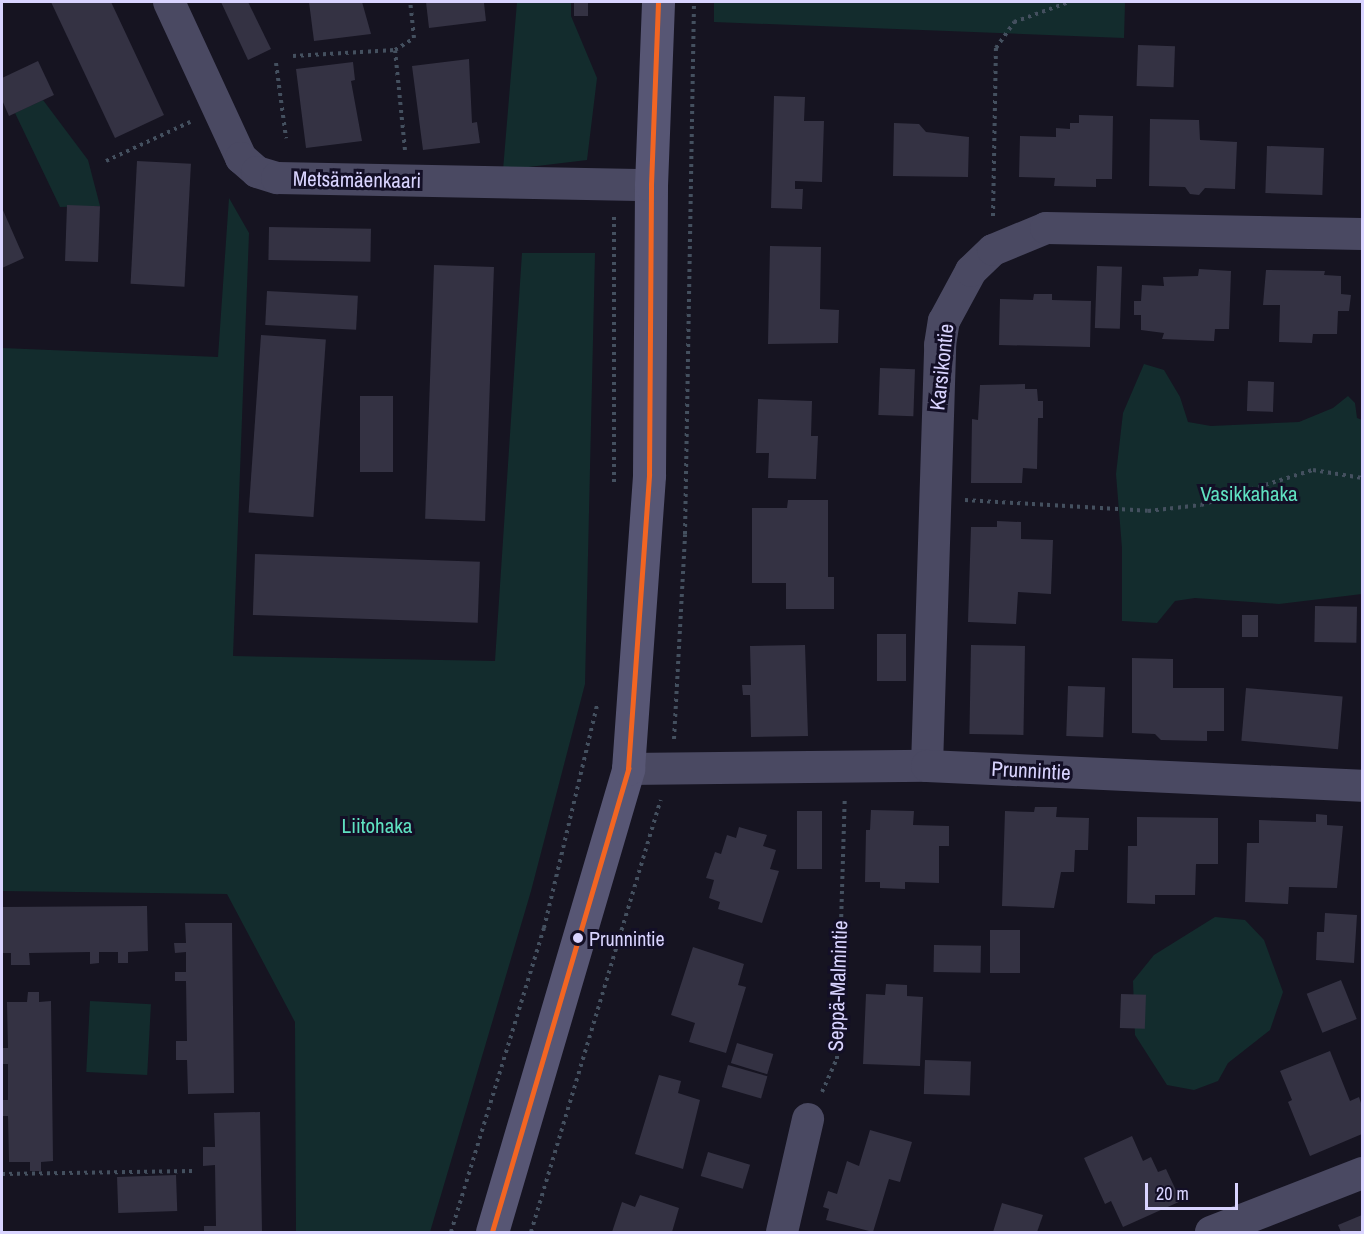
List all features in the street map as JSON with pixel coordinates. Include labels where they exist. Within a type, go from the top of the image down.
[{"type":"main road","points":[[492,1233],[628,769],[649,475],[651,185],[658,2]]},
{"type":"street","name":"Metsämäenkaari","points":[[169,2],[241,158],[257,172],[277,178],[651,185]]},
{"type":"street","name":"Karsikontie","points":[[927,766],[933,499],[944,321],[971,271],[993,250],[1046,228],[1362,234]]},
{"type":"street","name":"Prunnintie","points":[[628,769],[927,766],[1362,786]]},
{"type":"street","points":[[782,1233],[808,1119]]},
{"type":"street","points":[[1211,1233],[1362,1173]]},
{"type":"path","points":[[293,56],[395,50],[414,38],[410,2]]},
{"type":"path","points":[[993,250],[996,48],[1014,22],[1069,2]]},
{"type":"path","points":[[395,50],[408,181]]},
{"type":"path","points":[[276,63],[286,138]]},
{"type":"path","points":[[106,161],[218,109]]},
{"type":"path","points":[[614,484],[615,186]]},
{"type":"path","points":[[933,499],[1148,511],[1201,505],[1313,470],[1362,478]]},
{"type":"path","points":[[451,1233],[544,928],[598,700]]},
{"type":"path","name":"Seppä-Malmintie","points":[[808,1119],[837,1059],[846,767]]},
{"type":"path","points":[[2,1174],[194,1171]]},
{"type":"green space","points":[[517,2],[571,2],[571,16],[597,78],[587,160],[503,170]]},
{"type":"green space","points":[[714,2],[1125,2],[1124,38],[714,22]]},
{"type":"green space","points":[[43,100],[88,160],[100,206],[60,207],[15,113]]},
{"type":"green space","name":"Liitohaka","points":[[229,198],[249,233],[233,656],[495,661],[522,253],[595,253],[585,684],[531,891],[430,1232],[296,1232],[295,1022],[227,894],[2,891],[2,348],[218,357]]},
{"type":"green space","name":"Vasikkahaka","points":[[1144,364],[1164,370],[1180,397],[1188,422],[1211,426],[1299,422],[1333,408],[1348,396],[1355,403],[1357,418],[1362,420],[1362,594],[1279,604],[1195,598],[1175,601],[1157,623],[1122,621],[1122,548],[1116,474],[1123,413]]},
{"type":"green space","points":[[1215,917],[1245,920],[1264,940],[1283,992],[1270,1030],[1228,1063],[1218,1081],[1194,1090],[1167,1085],[1135,1035],[1133,981],[1154,955]]},
{"type":"green space","points":[[90,1001],[151,1004],[147,1075],[86,1072]]},
{"type":"building","points":[[51,2],[111,2],[164,115],[115,138]]},
{"type":"building","points":[[221,2],[248,2],[271,49],[248,60]]},
{"type":"building","points":[[309,2],[362,2],[371,34],[314,41]]},
{"type":"building","points":[[426,2],[484,3],[486,21],[429,28]]},
{"type":"building","points":[[574,2],[588,2],[588,16],[574,16]]},
{"type":"building","points":[[1138,45],[1175,46],[1174,87],[1137,86]]},
{"type":"building","points":[[469,59],[472,123],[477,122],[480,143],[423,150],[412,66]]},
{"type":"building","points":[[38,61],[54,95],[9,116],[2,100],[2,78]]},
{"type":"building","points":[[353,62],[355,80],[351,81],[362,141],[306,148],[296,69]]},
{"type":"building","points":[[774,96],[805,97],[804,121],[824,121],[822,182],[795,181],[795,189],[803,189],[802,209],[771,208]]},
{"type":"building","points":[[1079,115],[1113,116],[1112,179],[1096,179],[1096,187],[1054,186],[1055,178],[1019,177],[1020,136],[1056,137],[1056,128],[1070,129],[1070,123],[1079,123]]},
{"type":"building","points":[[1150,119],[1199,120],[1200,140],[1237,142],[1235,189],[1205,188],[1199,195],[1190,194],[1185,187],[1149,186]]},
{"type":"building","points":[[894,123],[919,124],[926,132],[969,137],[968,177],[893,176]]},
{"type":"building","points":[[1267,146],[1324,148],[1322,195],[1265,193]]},
{"type":"building","points":[[137,161],[191,164],[184,287],[131,284]]},
{"type":"building","points":[[67,205],[100,206],[98,262],[65,261]]},
{"type":"building","points":[[2,208],[24,258],[2,268]]},
{"type":"building","points":[[269,227],[371,229],[370,262],[268,260]]},
{"type":"building","points":[[770,246],[821,247],[820,309],[839,310],[838,343],[768,344]]},
{"type":"building","points":[[434,265],[494,267],[485,521],[425,519]]},
{"type":"building","points":[[1097,266],[1122,267],[1120,329],[1095,328]]},
{"type":"building","points":[[1199,269],[1231,271],[1229,329],[1215,329],[1214,341],[1162,339],[1164,333],[1141,330],[1141,315],[1134,315],[1134,301],[1141,301],[1142,285],[1164,286],[1163,277],[1198,276]]},
{"type":"building","points":[[1266,270],[1325,271],[1324,275],[1341,276],[1341,294],[1351,295],[1349,311],[1338,311],[1337,334],[1313,334],[1312,343],[1279,342],[1280,305],[1263,305]]},
{"type":"building","points":[[267,291],[358,296],[356,330],[265,325]]},
{"type":"building","points":[[1034,294],[1052,294],[1052,300],[1091,301],[1090,347],[999,345],[1000,299],[1033,300]]},
{"type":"building","points":[[261,335],[326,340],[313,517],[249,513]]},
{"type":"building","points":[[880,368],[915,369],[913,416],[878,415]]},
{"type":"building","points":[[1248,381],[1274,382],[1273,412],[1247,411]]},
{"type":"building","points":[[1025,384],[1025,389],[1037,389],[1038,401],[1043,401],[1043,418],[1038,418],[1037,469],[1023,468],[1022,483],[971,483],[972,419],[978,420],[980,385]]},
{"type":"building","points":[[360,396],[393,396],[393,472],[360,472]]},
{"type":"building","points":[[758,399],[812,401],[811,436],[818,436],[816,479],[768,478],[769,453],[756,453]]},
{"type":"building","points":[[788,500],[828,500],[828,577],[834,577],[834,609],[786,609],[786,583],[752,583],[752,508],[787,508]]},
{"type":"building","points":[[997,521],[1021,522],[1021,539],[1053,540],[1051,594],[1018,592],[1016,624],[968,622],[971,527],[997,527]]},
{"type":"building","points":[[255,554],[480,562],[478,623],[253,615]]},
{"type":"building","points":[[1315,606],[1357,607],[1356,643],[1314,642]]},
{"type":"building","points":[[1242,615],[1258,615],[1258,637],[1242,637]]},
{"type":"building","points":[[877,634],[906,634],[906,681],[877,681]]},
{"type":"building","points":[[805,645],[808,736],[751,737],[750,695],[743,695],[742,685],[751,685],[750,646]]},
{"type":"building","points":[[971,645],[1025,646],[1023,735],[969,734]]},
{"type":"building","points":[[1132,658],[1173,659],[1173,688],[1224,688],[1224,731],[1207,731],[1207,741],[1161,740],[1155,734],[1132,733]]},
{"type":"building","points":[[1068,686],[1105,687],[1103,737],[1066,736]]},
{"type":"building","points":[[1246,688],[1343,696],[1338,749],[1241,741]]},
{"type":"building","points":[[1035,807],[1057,807],[1056,817],[1089,818],[1088,850],[1075,850],[1074,872],[1061,872],[1054,908],[1002,906],[1005,811],[1034,812]]},
{"type":"building","points":[[871,810],[914,811],[913,825],[949,826],[949,846],[939,846],[939,883],[905,882],[905,889],[880,888],[880,882],[865,882],[866,830],[870,830]]},
{"type":"building","points":[[797,811],[822,811],[822,869],[797,869]]},
{"type":"building","points":[[1316,814],[1327,815],[1327,825],[1343,826],[1337,888],[1289,887],[1288,904],[1245,902],[1247,843],[1259,843],[1259,820],[1316,822]]},
{"type":"building","points":[[1137,817],[1218,818],[1218,864],[1196,864],[1195,895],[1155,895],[1155,904],[1127,903],[1128,846],[1137,846]]},
{"type":"building","points":[[739,827],[767,835],[763,846],[776,850],[770,869],[779,871],[762,923],[718,909],[720,902],[709,898],[714,880],[706,878],[715,852],[721,854],[727,835],[736,838]]},
{"type":"building","points":[[147,906],[148,951],[128,952],[128,963],[118,963],[118,952],[99,952],[99,963],[90,964],[90,952],[29,953],[30,965],[11,965],[11,953],[2,953],[2,907]]},
{"type":"building","points":[[1325,913],[1357,915],[1354,963],[1316,960],[1317,932],[1324,932]]},
{"type":"building","points":[[185,923],[232,923],[234,1093],[188,1094],[187,1060],[176,1060],[176,1041],[187,1041],[186,981],[175,981],[175,972],[186,972],[186,952],[175,953],[174,943],[186,943]]},
{"type":"building","points":[[990,930],[1020,930],[1020,973],[990,973]]},
{"type":"building","points":[[934,945],[981,946],[981,973],[934,972]]},
{"type":"building","points":[[693,947],[744,964],[738,985],[746,987],[726,1053],[689,1042],[695,1023],[671,1015]]},
{"type":"building","points":[[1341,980],[1357,1019],[1322,1033],[1307,994]]},
{"type":"building","points":[[886,984],[907,985],[907,996],[923,997],[920,1066],[863,1064],[866,994],[885,995]]},
{"type":"building","points":[[28,992],[39,992],[39,1002],[51,1001],[53,1161],[41,1162],[41,1171],[30,1171],[30,1162],[9,1162],[8,1116],[2,1116],[2,1100],[8,1100],[8,1064],[2,1064],[2,1048],[8,1048],[7,1002],[27,1002]]},
{"type":"building","points":[[1121,994],[1146,995],[1145,1029],[1120,1028]]},
{"type":"building","points":[[737,1043],[773,1054],[767,1074],[731,1063]]},
{"type":"building","points":[[1330,1051],[1350,1101],[1359,1097],[1362,1106],[1362,1134],[1310,1156],[1288,1102],[1292,1100],[1280,1071]]},
{"type":"building","points":[[925,1060],[971,1062],[970,1096],[924,1094]]},
{"type":"building","points":[[728,1065],[767,1076],[761,1098],[722,1087]]},
{"type":"building","points":[[659,1075],[681,1081],[678,1093],[700,1100],[683,1169],[635,1154]]},
{"type":"building","points":[[260,1112],[262,1232],[204,1232],[204,1226],[216,1226],[215,1165],[203,1166],[203,1147],[215,1147],[214,1113]]},
{"type":"building","points":[[870,1130],[912,1142],[900,1182],[889,1179],[873,1232],[826,1220],[829,1209],[823,1207],[828,1191],[837,1194],[847,1161],[859,1166]]},
{"type":"building","points":[[1132,1136],[1143,1161],[1151,1157],[1158,1172],[1166,1169],[1181,1201],[1123,1227],[1111,1201],[1105,1204],[1084,1158]]},
{"type":"building","points":[[708,1152],[750,1165],[743,1189],[701,1176]]},
{"type":"building","points":[[176,1175],[177,1211],[118,1213],[117,1177]]},
{"type":"building","points":[[640,1195],[679,1208],[672,1232],[612,1232],[622,1202],[635,1207]]},
{"type":"building","points":[[1002,1203],[1043,1215],[1037,1232],[993,1232]]},
{"type":"building","points":[[1362,1215],[1362,1232],[1341,1232],[1338,1225]]},
{"type":"transit line","points":[[492,1232],[628,769],[649,475],[651,185],[658,2]]},
{"type":"place","name":"Prunnintie","points":[[578,938]]}]
